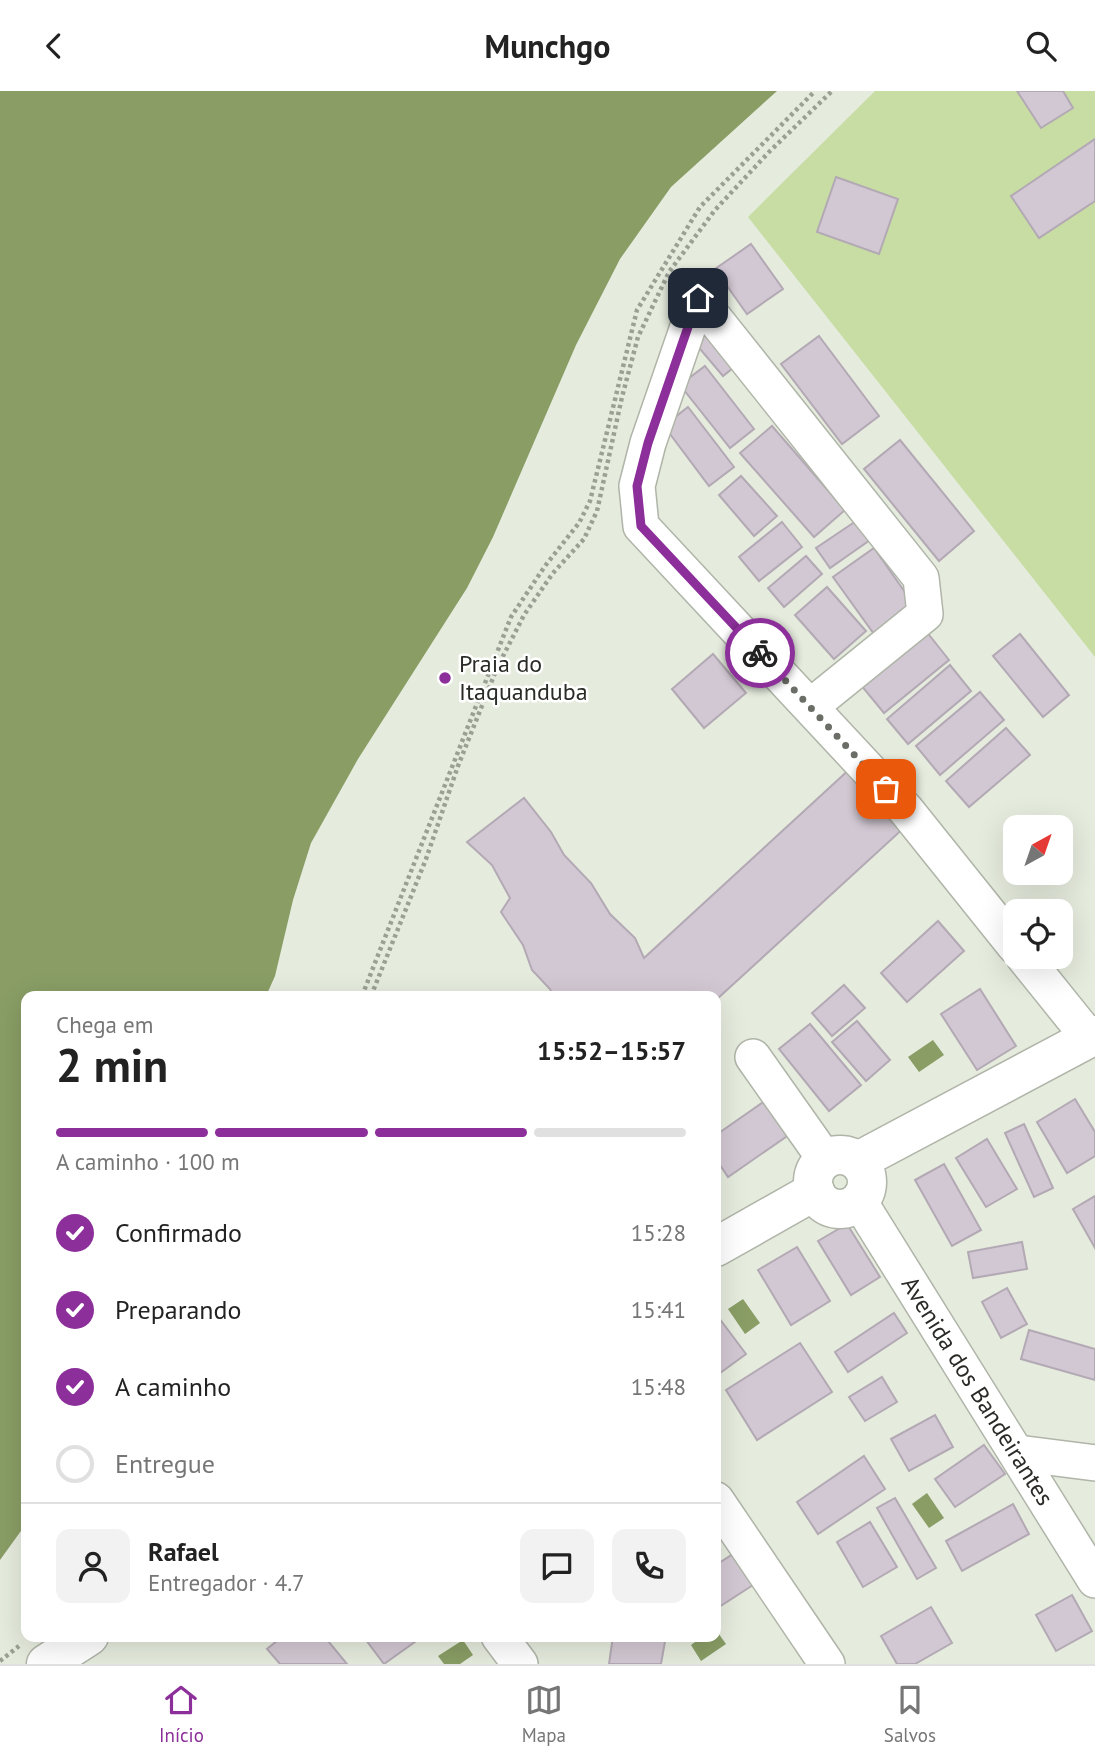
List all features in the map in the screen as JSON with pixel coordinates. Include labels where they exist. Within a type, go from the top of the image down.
[{"type":"main road","points":[[721,1244],[832,1170],[1092,1037]]},
{"type":"main road","points":[[832,1170],[819,1198],[834,1208],[852,1206],[859,1201]]},
{"type":"main road","points":[[47,1664],[80,1642]]},
{"type":"street","points":[[810,707],[925,614],[921,578],[698,298],[648,443],[637,486],[641,526],[906,810],[1003,931]]},
{"type":"street","points":[[1034,969],[1092,1037]]},
{"type":"street","points":[[753,1057],[832,1170]]},
{"type":"street","name":"Avenida dos Bandeirantes","points":[[859,1201],[1095,1580]]},
{"type":"street","points":[[1017,1453],[1095,1463]]},
{"type":"street","points":[[721,1507],[827,1664]]},
{"type":"street","points":[[504,1642],[520,1664]]},
{"type":"path","points":[[364,991],[512,617],[545,566],[579,523],[590,501],[637,310],[700,207],[815,91]]},
{"type":"path","points":[[373,991],[426,859],[458,766],[497,668],[524,615],[553,573],[584,539],[597,511],[638,337],[669,272],[715,210],[769,152],[832,91]]},
{"type":"shaded area","points":[[0,91],[777,91],[671,187],[620,259],[576,345],[493,537],[467,588],[358,759],[311,843],[293,900],[275,976],[268,991],[21,991],[21,1531],[0,1560]]},
{"type":"shaded area","points":[[875,91],[1095,91],[1095,657],[748,217]]},
{"type":"shaded area","points":[[933,1040],[944,1055],[919,1072],[908,1057]]},
{"type":"shaded area","points":[[743,1299],[760,1323],[745,1334],[728,1309]]},
{"type":"shaded area","points":[[927,1493],[944,1518],[929,1528],[912,1504]]},
{"type":"shaded area","points":[[721,1637],[726,1644],[701,1661],[691,1645],[695,1642],[721,1642]]},
{"type":"shaded area","points":[[460,1642],[464,1642],[473,1655],[460,1664],[444,1664],[438,1656]]},
{"type":"building","points":[[1017,91],[1063,91],[1073,108],[1041,128]]},
{"type":"building","points":[[1095,139],[1095,201],[1039,238],[1011,196]]},
{"type":"building","points":[[836,177],[898,199],[879,254],[817,232]]},
{"type":"building","points":[[751,244],[783,289],[747,314],[715,269]]},
{"type":"building","points":[[710,320],[743,360],[723,376],[689,336]]},
{"type":"building","points":[[819,336],[879,416],[842,444],[781,364]]},
{"type":"building","points":[[705,366],[754,429],[730,448],[680,385]]},
{"type":"building","points":[[688,407],[734,467],[709,486],[664,426]]},
{"type":"building","points":[[772,426],[845,510],[814,537],[740,453]]},
{"type":"building","points":[[900,440],[974,531],[939,561],[864,469]]},
{"type":"building","points":[[741,476],[777,516],[754,536],[719,495]]},
{"type":"building","points":[[856,521],[870,540],[830,568],[816,548]]},
{"type":"building","points":[[782,522],[802,547],[759,581],[739,557]]},
{"type":"building","points":[[874,548],[914,605],[874,634],[833,577]]},
{"type":"building","points":[[806,556],[822,574],[784,607],[768,588]]},
{"type":"building","points":[[827,587],[866,631],[834,659],[795,615]]},
{"type":"building","points":[[926,631],[949,660],[884,713],[860,684]]},
{"type":"building","points":[[1020,634],[1069,695],[1043,717],[993,656]]},
{"type":"building","points":[[713,654],[746,693],[704,728],[672,689]]},
{"type":"building","points":[[950,665],[971,691],[908,744],[887,719]]},
{"type":"building","points":[[980,692],[1004,720],[940,775],[916,746]]},
{"type":"building","points":[[1006,728],[1030,755],[969,807],[946,781]]},
{"type":"building","points":[[852,767],[907,825],[721,995],[721,991],[551,991],[532,970],[523,945],[501,912],[510,898],[492,865],[467,842],[524,798],[551,832],[564,855],[591,883],[610,914],[635,938],[644,958]]},
{"type":"building","points":[[938,921],[964,951],[907,1002],[881,973]]},
{"type":"building","points":[[844,985],[865,1008],[832,1036],[812,1013]]},
{"type":"building","points":[[980,989],[1016,1046],[977,1070],[941,1014]]},
{"type":"building","points":[[857,1021],[890,1060],[866,1081],[832,1042]]},
{"type":"building","points":[[810,1024],[861,1085],[829,1111],[779,1049]]},
{"type":"building","points":[[772,1096],[796,1130],[728,1177],[721,1166],[721,1132]]},
{"type":"building","points":[[1075,1099],[1095,1132],[1095,1156],[1067,1173],[1037,1122]]},
{"type":"building","points":[[1024,1124],[1053,1188],[1034,1197],[1005,1133]]},
{"type":"building","points":[[987,1139],[1017,1189],[986,1207],[956,1158]]},
{"type":"building","points":[[944,1164],[981,1230],[952,1246],[915,1180]]},
{"type":"building","points":[[1095,1196],[1095,1248],[1073,1209]]},
{"type":"building","points":[[847,1224],[880,1277],[851,1295],[818,1241]]},
{"type":"building","points":[[1022,1242],[1027,1269],[973,1278],[968,1252]]},
{"type":"building","points":[[797,1247],[830,1301],[791,1325],[758,1270]]},
{"type":"building","points":[[1007,1288],[1027,1324],[1001,1338],[982,1302]]},
{"type":"building","points":[[894,1313],[907,1333],[848,1372],[835,1352]]},
{"type":"building","points":[[721,1321],[746,1354],[721,1372]]},
{"type":"building","points":[[1029,1330],[1095,1349],[1095,1380],[1021,1359]]},
{"type":"building","points":[[800,1343],[832,1392],[757,1440],[726,1390]]},
{"type":"building","points":[[882,1377],[897,1402],[865,1421],[849,1397]]},
{"type":"building","points":[[935,1415],[953,1447],[909,1471],[891,1439]]},
{"type":"building","points":[[984,1445],[1005,1474],[955,1507],[935,1479]]},
{"type":"building","points":[[864,1456],[885,1489],[818,1534],[797,1502]]},
{"type":"building","points":[[895,1498],[936,1568],[917,1579],[877,1508]]},
{"type":"building","points":[[1013,1504],[1029,1534],[962,1571],[946,1541]]},
{"type":"building","points":[[870,1522],[897,1567],[863,1587],[837,1542]]},
{"type":"building","points":[[733,1554],[753,1585],[721,1606],[721,1562]]},
{"type":"building","points":[[1072,1595],[1092,1631],[1056,1651],[1036,1615]]},
{"type":"building","points":[[931,1607],[952,1643],[915,1664],[897,1664],[881,1636]]},
{"type":"building","points":[[276,1642],[329,1642],[347,1664],[280,1664],[267,1649]]},
{"type":"building","points":[[368,1642],[415,1642],[384,1664]]},
{"type":"building","points":[[612,1642],[665,1642],[661,1664],[609,1664]]},
{"type":"way so far","points":[[760,653],[886,789]]},
{"type":"place","name":"Praia do Itaquanduba","points":[[445,678]]},
{"type":"route","points":[[698,298],[648,443],[637,486],[641,526],[760,653]]}]
